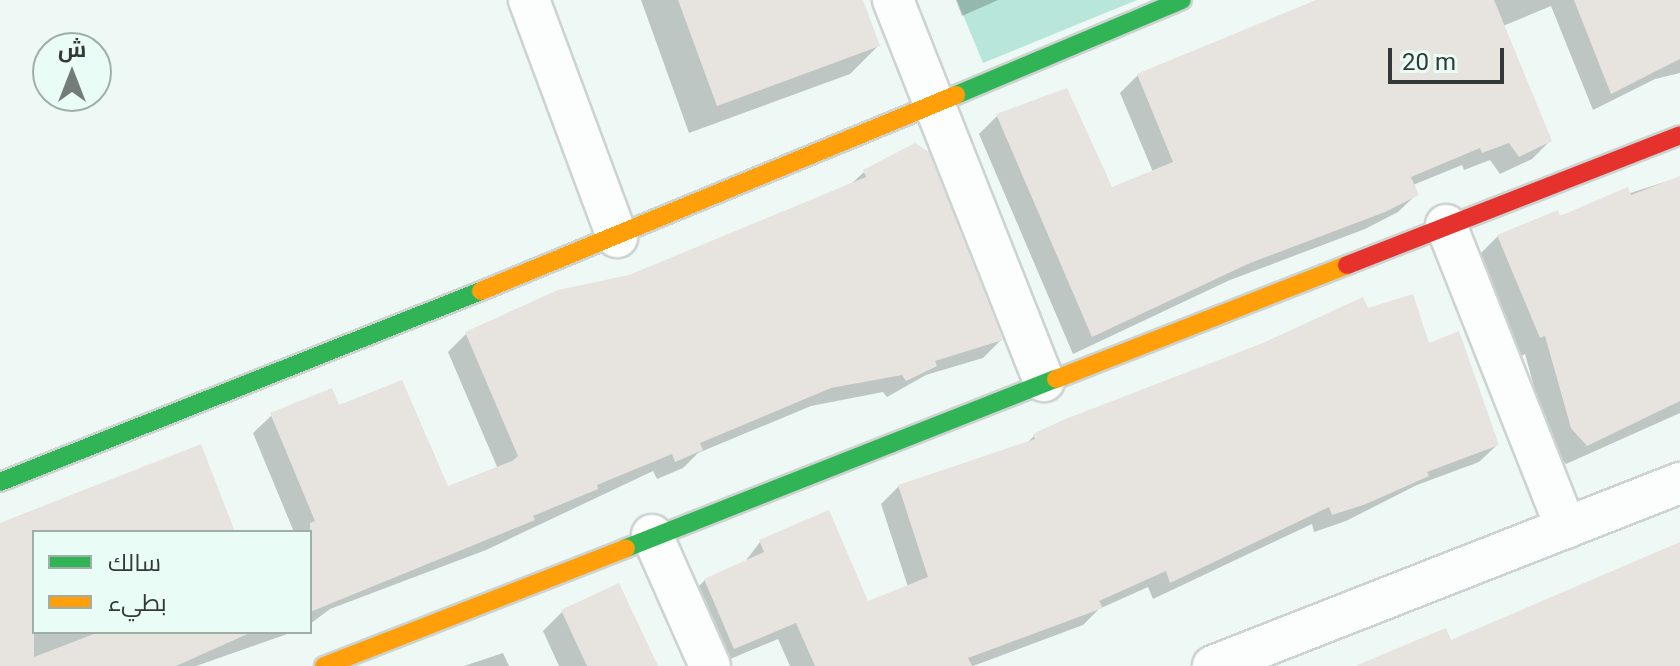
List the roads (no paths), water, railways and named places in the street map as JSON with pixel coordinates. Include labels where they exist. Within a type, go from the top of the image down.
[{"type":"street","points":[[529,0],[617,237]]},
{"type":"street","points":[[893,0],[1044,381]]},
{"type":"street","points":[[0,482],[617,237],[932,101],[1182,0]]},
{"type":"street","points":[[324,666],[1044,381],[1680,135]]},
{"type":"street","points":[[1446,225],[1566,528]]},
{"type":"street","points":[[1213,666],[1680,483]]},
{"type":"street","points":[[652,535],[710,666]]}]
